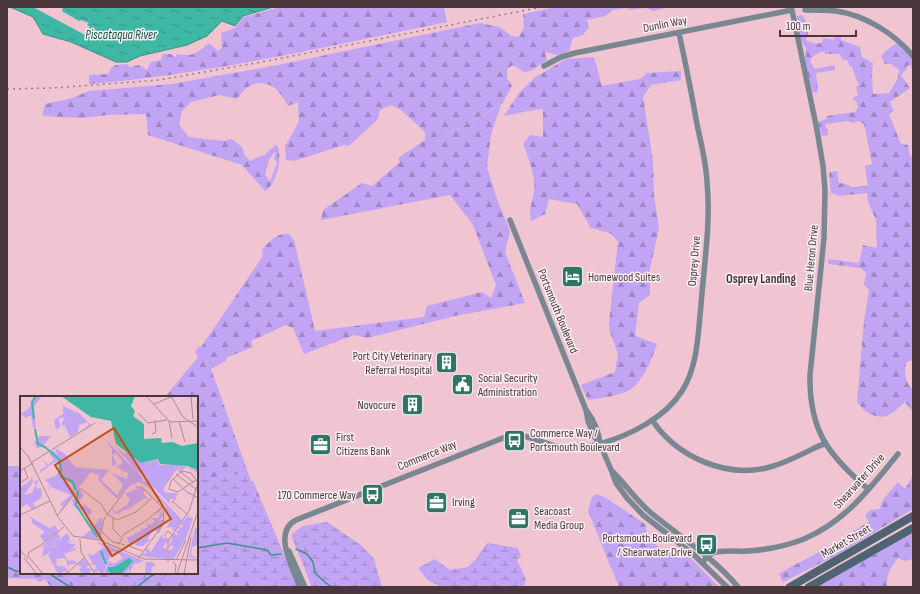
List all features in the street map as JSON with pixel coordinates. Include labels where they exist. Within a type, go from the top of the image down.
[{"type":"main road","name":"Market Street","points":[[790,587],[913,516]]},
{"type":"main road","name":"Market Street","points":[[809,587],[913,528]]},
{"type":"street","name":"Dunlin Way","points":[[544,66],[561,57],[575,53],[792,10]]},
{"type":"street","name":"Blue Heron Drive","points":[[792,10],[817,130],[824,180],[824,238],[810,390],[814,419],[825,444],[842,464],[868,489]]},
{"type":"street","points":[[805,10],[837,11],[858,17],[884,31],[899,42],[913,56]]},
{"type":"street","name":"Osprey Drive","points":[[600,444],[634,430],[652,420],[669,406],[684,388],[692,367],[699,328],[707,233],[708,188],[679,33]]},
{"type":"street","name":"Portsmouth Boulevard","points":[[510,220],[586,410],[594,421],[600,435],[600,444],[616,483],[637,510],[687,549],[727,587]]},
{"type":"street","points":[[652,420],[663,435],[679,448],[700,460],[727,469],[753,470],[769,468],[792,460],[825,444]]},
{"type":"street","name":"Commerce Way","points":[[300,587],[290,562],[284,540],[284,532],[289,524],[296,520],[504,437],[514,435],[527,436],[565,448],[600,444]]},
{"type":"street","name":"Shearwater Drive","points":[[708,556],[712,553],[721,551],[742,552],[780,546],[802,540],[824,529],[843,516],[898,454]]},
{"type":"street","name":"Portsmouth Boulevard","points":[[612,472],[646,509],[708,556],[728,574],[738,587]]},
{"type":"street","points":[[286,546],[294,560],[305,587]]},
{"type":"street","points":[[702,563],[708,556]]},
{"type":"green space","points":[[280,7],[444,7],[447,22],[314,50],[224,66],[89,84],[89,75],[108,74],[111,68],[116,65],[127,64],[130,67],[139,65],[147,70],[151,62],[161,60],[163,54],[171,54],[175,57],[177,54],[187,55],[198,52],[209,43],[218,51],[222,48],[221,33],[235,28],[244,17]]},
{"type":"green space","points":[[556,7],[670,7],[653,11],[646,8],[631,10],[626,8],[613,10],[605,16],[587,20],[589,27],[583,35],[573,38],[569,51],[557,55],[545,52],[547,60],[531,71],[524,72],[513,65],[507,69],[507,78],[512,86],[502,104],[400,161],[501,105],[491,134],[487,167],[497,199],[510,231],[505,252],[525,303],[455,316],[367,338],[354,335],[304,354],[293,328],[286,325],[251,341],[253,347],[226,358],[226,361],[211,369],[251,481],[253,481],[280,545],[245,473],[198,480],[198,396],[166,396],[198,357],[195,352],[198,347],[201,347],[263,256],[262,250],[277,236],[289,234],[294,240],[315,331],[424,317],[427,306],[482,292],[491,298],[496,285],[473,225],[450,195],[321,220],[323,210],[362,183],[372,186],[400,162],[398,158],[425,140],[425,132],[401,110],[391,105],[380,110],[378,119],[349,146],[344,145],[294,161],[286,160],[285,147],[299,121],[298,102],[288,106],[277,90],[272,86],[261,83],[255,84],[248,87],[237,99],[219,95],[191,102],[182,111],[179,125],[189,137],[224,141],[232,139],[242,147],[244,154],[250,161],[266,154],[277,145],[279,150],[278,170],[273,183],[265,191],[242,165],[148,135],[146,114],[107,115],[83,118],[42,116],[45,104],[69,99],[89,91],[172,84],[273,66],[480,23],[499,27],[512,36],[519,37],[524,28],[523,14]],"holes":[[[276,152],[274,158],[277,163],[270,182],[265,174],[271,156]]]},
{"type":"green space","points":[[802,15],[806,21],[803,30],[809,30],[806,40],[812,43],[820,43],[822,42],[823,38],[834,40],[835,35],[842,36],[841,40],[860,47],[862,57],[873,63],[873,94],[889,93],[897,80],[899,70],[891,64],[885,64],[881,56],[888,49],[897,43],[913,59],[913,70],[910,65],[907,66],[907,69],[901,75],[910,88],[890,102],[894,111],[889,114],[901,144],[908,145],[910,156],[913,158],[913,360],[906,362],[905,369],[908,384],[913,389],[913,412],[905,402],[887,416],[882,417],[869,413],[859,405],[857,401],[864,321],[869,290],[864,284],[866,273],[861,268],[828,264],[828,259],[859,263],[863,245],[877,248],[876,220],[868,202],[867,193],[839,196],[831,193],[829,175],[830,172],[837,171],[839,183],[852,187],[868,186],[865,166],[872,164],[864,124],[858,121],[853,123],[847,121],[826,124],[825,126],[828,130],[828,135],[822,136],[818,124],[820,121],[826,119],[827,116],[855,112],[858,107],[853,98],[858,95],[856,87],[859,85],[848,61],[842,59],[840,54],[826,54],[822,51],[813,56],[810,61],[815,69],[835,65],[835,70],[816,73],[818,91],[816,93],[812,92],[805,61],[806,48],[800,37],[797,16]]},
{"type":"green space","points":[[594,57],[602,86],[640,79],[647,73],[681,71],[681,80],[651,85],[643,97],[653,161],[654,195],[659,228],[650,269],[650,295],[639,303],[635,336],[657,344],[651,360],[635,386],[620,394],[588,400],[581,385],[615,372],[618,354],[610,332],[609,323],[618,241],[610,233],[591,228],[577,204],[549,199],[545,214],[531,221],[530,213],[534,190],[534,180],[523,144],[530,135],[543,137],[543,109],[504,116],[519,93],[534,78],[566,59]]},
{"type":"green space","points":[[7,466],[20,466],[20,574],[137,574],[138,577],[121,587],[53,587],[49,585],[45,579],[40,582],[35,579],[7,578]]},
{"type":"green space","points":[[245,473],[280,545],[297,587],[270,587],[231,564],[202,579],[166,577],[147,587],[121,587],[138,577],[137,574],[198,574],[198,480]]},
{"type":"green space","points":[[913,476],[913,509],[837,555],[783,582],[779,574],[829,547],[869,522],[865,516],[870,510],[880,509],[882,501],[898,482],[905,489]]},
{"type":"green space","points":[[597,494],[606,498],[645,524],[647,532],[656,545],[670,552],[686,553],[719,587],[619,587],[588,511],[592,497]]},
{"type":"green space","points":[[327,522],[361,545],[374,559],[382,587],[312,587],[291,535],[303,526]]},
{"type":"green space","points":[[913,532],[913,558],[906,561],[898,558],[890,571],[887,579],[887,587],[817,587]]},
{"type":"green space","points":[[487,543],[518,548],[521,556],[517,560],[526,579],[524,587],[441,587],[428,580],[418,568],[435,559],[450,570],[468,567],[477,558]]},
{"type":"green space","points":[[231,564],[270,587],[147,587],[166,577],[202,579]]},
{"type":"water","name":"Piscataqua River","points":[[10,7],[273,7],[243,16],[235,26],[222,21],[207,36],[187,45],[140,56],[127,62],[116,62],[71,42],[43,34],[33,17]]},
{"type":"pier","points":[[33,7],[60,7],[63,9],[62,11],[79,21],[81,20],[89,23],[87,25],[90,27],[85,35]]},
{"type":"waterway","points":[[198,548],[227,543],[267,550],[271,555],[281,554]]},
{"type":"waterway","points":[[296,549],[307,554],[313,562],[315,573],[332,587]]},
{"type":"waterway","points":[[7,567],[20,571]]},
{"type":"waterway","points":[[50,574],[70,587]]},
{"type":"waterway","points":[[137,587],[155,574]]},
{"type":"railway","points":[[7,89],[53,88],[159,80],[267,61],[542,7]]},
{"type":"place","name":"Homewood Suites","points":[[573,277]]},
{"type":"place","name":"Port City Veterinary Referral Hospital","points":[[447,363]]},
{"type":"place","name":"Social Security Administration","points":[[463,385]]},
{"type":"place","name":"Novocure","points":[[412,405]]},
{"type":"place","name":"Commerce Way / Portsmouth Boulevard","points":[[514,440]]},
{"type":"place","name":"First Citizens Bank","points":[[321,444]]},
{"type":"place","name":"170 Commerce Way","points":[[372,495]]},
{"type":"place","name":"Irving","points":[[436,502]]},
{"type":"place","name":"Seacoast Media Group","points":[[518,518]]},
{"type":"place","name":"Portsmouth Boulevard / Shearwater Drive","points":[[707,545]]},
{"type":"district","name":"Osprey Landing","points":[[761,278]]}]
